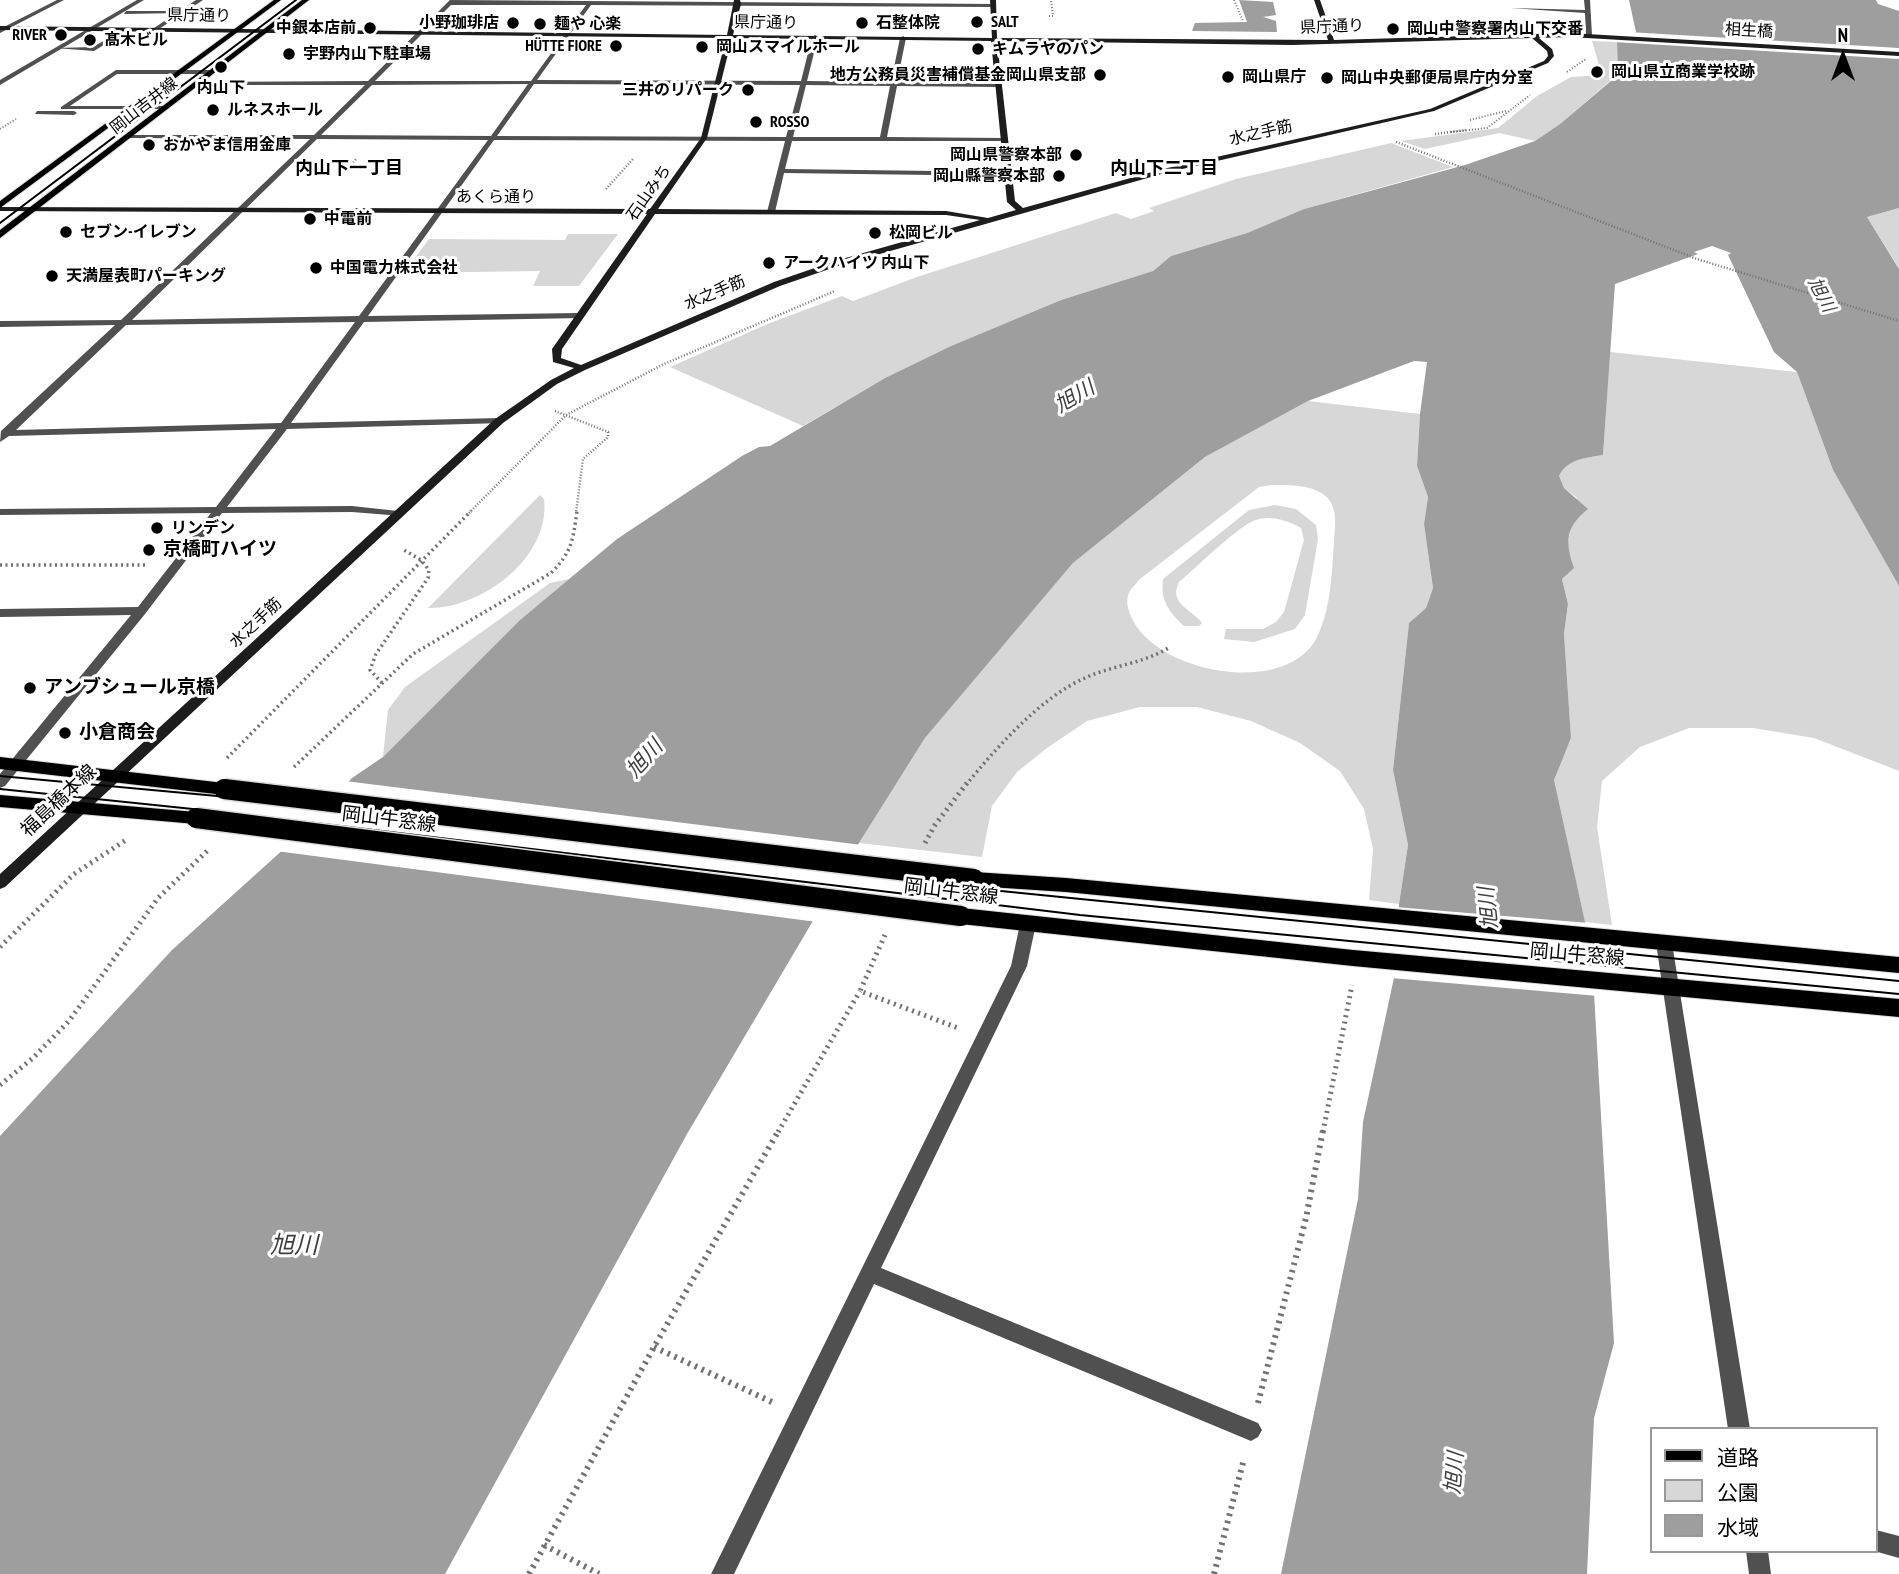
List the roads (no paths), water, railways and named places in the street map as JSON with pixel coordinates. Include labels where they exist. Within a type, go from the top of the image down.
[{"type":"main road","name":"岡山吉井線","points":[[0,207],[278,0]]},
{"type":"main road","name":"岡山吉井線","points":[[0,235],[306,0]]},
{"type":"main road","name":"岡山牛窓線","points":[[7,764],[974,879],[1899,965]]},
{"type":"main road","name":"岡山牛窓線","points":[[0,801],[196,818],[1361,965],[1638,983],[1899,1008]]},
{"type":"street","points":[[2,29],[61,0]]},
{"type":"street","points":[[0,83],[141,0]]},
{"type":"street","points":[[154,30],[200,0]]},
{"type":"street","points":[[1317,0],[1331,41]]},
{"type":"street","points":[[1587,0],[1589,35]]},
{"type":"street","points":[[2,435],[243,209],[452,1],[993,3],[998,85],[1011,202],[1021,211]]},
{"type":"street","points":[[0,783],[7,764],[141,611],[285,426],[591,2]]},
{"type":"street","name":"石山みち","points":[[582,368],[556,360],[557,349],[704,138],[738,2]]},
{"type":"street","points":[[1513,8],[1588,12]]},
{"type":"street","points":[[126,13],[179,13]]},
{"type":"street","name":"県庁通り","points":[[2,29],[1331,41],[1589,35]]},
{"type":"street","name":"水之手筋","points":[[114,776],[499,421],[554,382],[777,284],[838,263],[1163,171],[1432,110],[1546,62],[1551,57],[1550,50],[1532,35]]},
{"type":"street","name":"相生橋","points":[[1589,35],[1899,54]]},
{"type":"street","points":[[60,47],[96,47],[115,36]]},
{"type":"street","points":[[771,212],[815,37]]},
{"type":"street","points":[[883,139],[903,38]]},
{"type":"street","points":[[129,110],[63,108],[116,72],[212,72]]},
{"type":"street","points":[[198,83],[719,82],[998,85]]},
{"type":"street","points":[[37,113],[166,107]]},
{"type":"street","points":[[129,136],[1004,140]]},
{"type":"street","points":[[781,171],[1008,174]]},
{"type":"street","name":"あくら通り","points":[[0,207],[946,213],[991,220]]},
{"type":"street","points":[[0,324],[579,316]]},
{"type":"street","points":[[2,435],[499,421]]},
{"type":"street","points":[[0,512],[352,509],[398,514]]},
{"type":"street","points":[[0,613],[141,611]]},
{"type":"street","name":"福島橋本線","points":[[0,883],[114,776]]},
{"type":"street","points":[[722,1574],[1019,966],[1028,925]]},
{"type":"street","points":[[1664,943],[1738,1427]]},
{"type":"street","points":[[870,1273],[1251,1430]]},
{"type":"street","points":[[1878,1542],[1899,1547]]},
{"type":"street","points":[[1757,1553],[1760,1574]]},
{"type":"water","points":[[1239,0],[1273,2],[1276,15],[1263,17],[1276,21],[1277,32],[1192,31],[1195,23],[1247,22]]},
{"type":"water","name":"旭川","points":[[1629,0],[1876,0],[1878,4],[1899,11],[1899,208],[1867,217],[1899,269],[1899,586],[1833,470],[1797,372],[1774,352],[1728,255],[1731,253],[1712,246],[1694,252],[1698,254],[1615,284],[1603,455],[1572,463],[1562,470],[1559,476],[1564,488],[1588,509],[1571,529],[1568,543],[1574,568],[1562,579],[1568,604],[1564,634],[1571,738],[1554,780],[1585,922],[1594,993],[1614,1343],[1594,1418],[1587,1574],[1281,1574],[1358,1199],[1363,1122],[1395,973],[1399,904],[1408,845],[1393,770],[1409,623],[1426,608],[1433,588],[1424,524],[1428,497],[1417,466],[1427,362],[1414,361],[1308,401],[1205,457],[1073,563],[925,738],[859,843],[687,1134],[445,1574],[0,1574],[0,1136],[172,950],[286,847],[352,778],[383,757],[520,620],[617,539],[742,456],[759,447],[770,446],[885,378],[951,346],[1061,300],[1153,271],[1171,256],[1247,233],[1304,209],[1465,165],[1535,141],[1560,124],[1618,75],[1617,42],[1636,32]]},
{"type":"tram line","points":[[0,223],[296,0]]},
{"type":"tram line","points":[[0,776],[217,796],[971,888],[1899,981]]},
{"type":"tram line","points":[[0,789],[241,814],[1080,915],[1899,994]]},
{"type":"place","name":"SALT","points":[[977,22]]},
{"type":"place","name":"小野珈琲店","points":[[513,23]]},
{"type":"place","name":"石整体院","points":[[862,23]]},
{"type":"place","name":"麺や 心楽","points":[[540,24]]},
{"type":"place","name":"中銀本店前","points":[[370,28]]},
{"type":"place","name":"岡山中警察署内山下交番","points":[[1393,29]]},
{"type":"place","name":"RIVER","points":[[61,35]]},
{"type":"place","name":"髙木ビル","points":[[90,40]]},
{"type":"place","name":"HÜTTE FIORE","points":[[616,46]]},
{"type":"place","name":"岡山スマイルホール","points":[[702,47]]},
{"type":"place","name":"キムラヤのパン","points":[[978,49]]},
{"type":"place","name":"宇野内山下駐車場","points":[[289,54]]},
{"type":"place","name":"内山下","points":[[221,67]]},
{"type":"place","name":"岡山県立商業学校跡","points":[[1597,72]]},
{"type":"place","name":"地方公務員災害補償基金岡山県支部","points":[[1100,75]]},
{"type":"place","name":"岡山県庁","points":[[1228,77]]},
{"type":"place","name":"岡山中央郵便局県庁内分室","points":[[1327,78]]},
{"type":"place","name":"三井のリパーク","points":[[748,90]]},
{"type":"place","name":"ルネスホール","points":[[213,110]]},
{"type":"place","name":"ROSSO","points":[[756,122]]},
{"type":"place","name":"おかやま信用金庫","points":[[149,145]]},
{"type":"place","name":"岡山県警察本部","points":[[1076,155]]},
{"type":"place","name":"岡山縣警察本部","points":[[1059,176]]},
{"type":"place","name":"中電前","points":[[310,219]]},
{"type":"place","name":"セブン-イレブン","points":[[66,232]]},
{"type":"place","name":"松岡ビル","points":[[875,233]]},
{"type":"place","name":"アークハイツ 内山下","points":[[769,263]]},
{"type":"place","name":"中国電力株式会社","points":[[316,268]]},
{"type":"place","name":"天満屋表町パーキング","points":[[52,276]]},
{"type":"place","name":"リンデン","points":[[157,528]]},
{"type":"place","name":"京橋町ハイツ","points":[[149,550]]},
{"type":"place","name":"アンブシュール京橋","points":[[30,688]]},
{"type":"place","name":"小倉商会","points":[[65,733]]},
{"type":"district","name":"内山下一丁目","points":[[349,169]]},
{"type":"district","name":"内山下二丁目","points":[[1164,169]]}]
